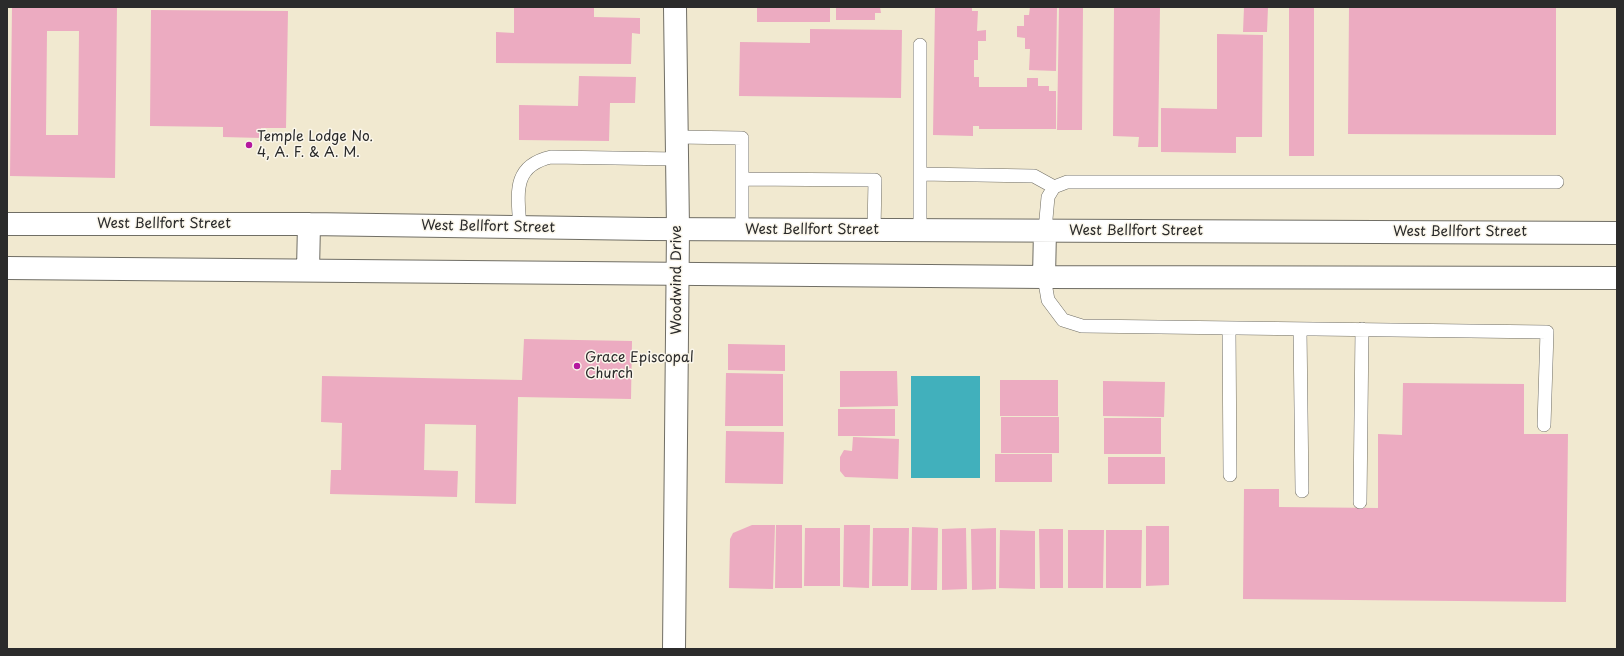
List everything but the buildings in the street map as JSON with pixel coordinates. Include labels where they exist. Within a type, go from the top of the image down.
[{"type":"main road","name":"Woodwind Drive","points":[[674,649],[678,273],[675,7]]},
{"type":"main road","name":"West Bellfort Street","points":[[7,224],[309,224],[742,230],[1617,233]]},
{"type":"main road","points":[[308,270],[309,224]]},
{"type":"main road","points":[[1044,277],[1045,230]]},
{"type":"main road","points":[[7,268],[1044,277],[1617,278]]},
{"type":"lane","points":[[920,45],[920,230]]},
{"type":"lane","points":[[677,137],[742,138],[742,230]]},
{"type":"lane","points":[[520,228],[518,198],[519,181],[527,168],[539,160],[551,157],[677,159]]},
{"type":"lane","points":[[920,174],[1034,176],[1054,187]]},
{"type":"lane","points":[[742,179],[875,180],[874,230]]},
{"type":"lane","points":[[1045,230],[1048,198],[1054,187],[1067,182],[1557,182]]},
{"type":"lane","points":[[1044,277],[1048,300],[1063,320],[1082,326],[1547,332],[1544,425]]},
{"type":"lane","points":[[1229,328],[1230,475]]},
{"type":"lane","points":[[1300,329],[1302,491]]},
{"type":"lane","points":[[1360,502],[1362,329]]},
{"type":"water","points":[[911,376],[980,376],[980,478],[911,478]]},
{"type":"place","name":"Temple Lodge No. 4, A. F. & A. M.","points":[[249,145]]},
{"type":"place","name":"Grace Episcopal Church","points":[[577,366]]}]
